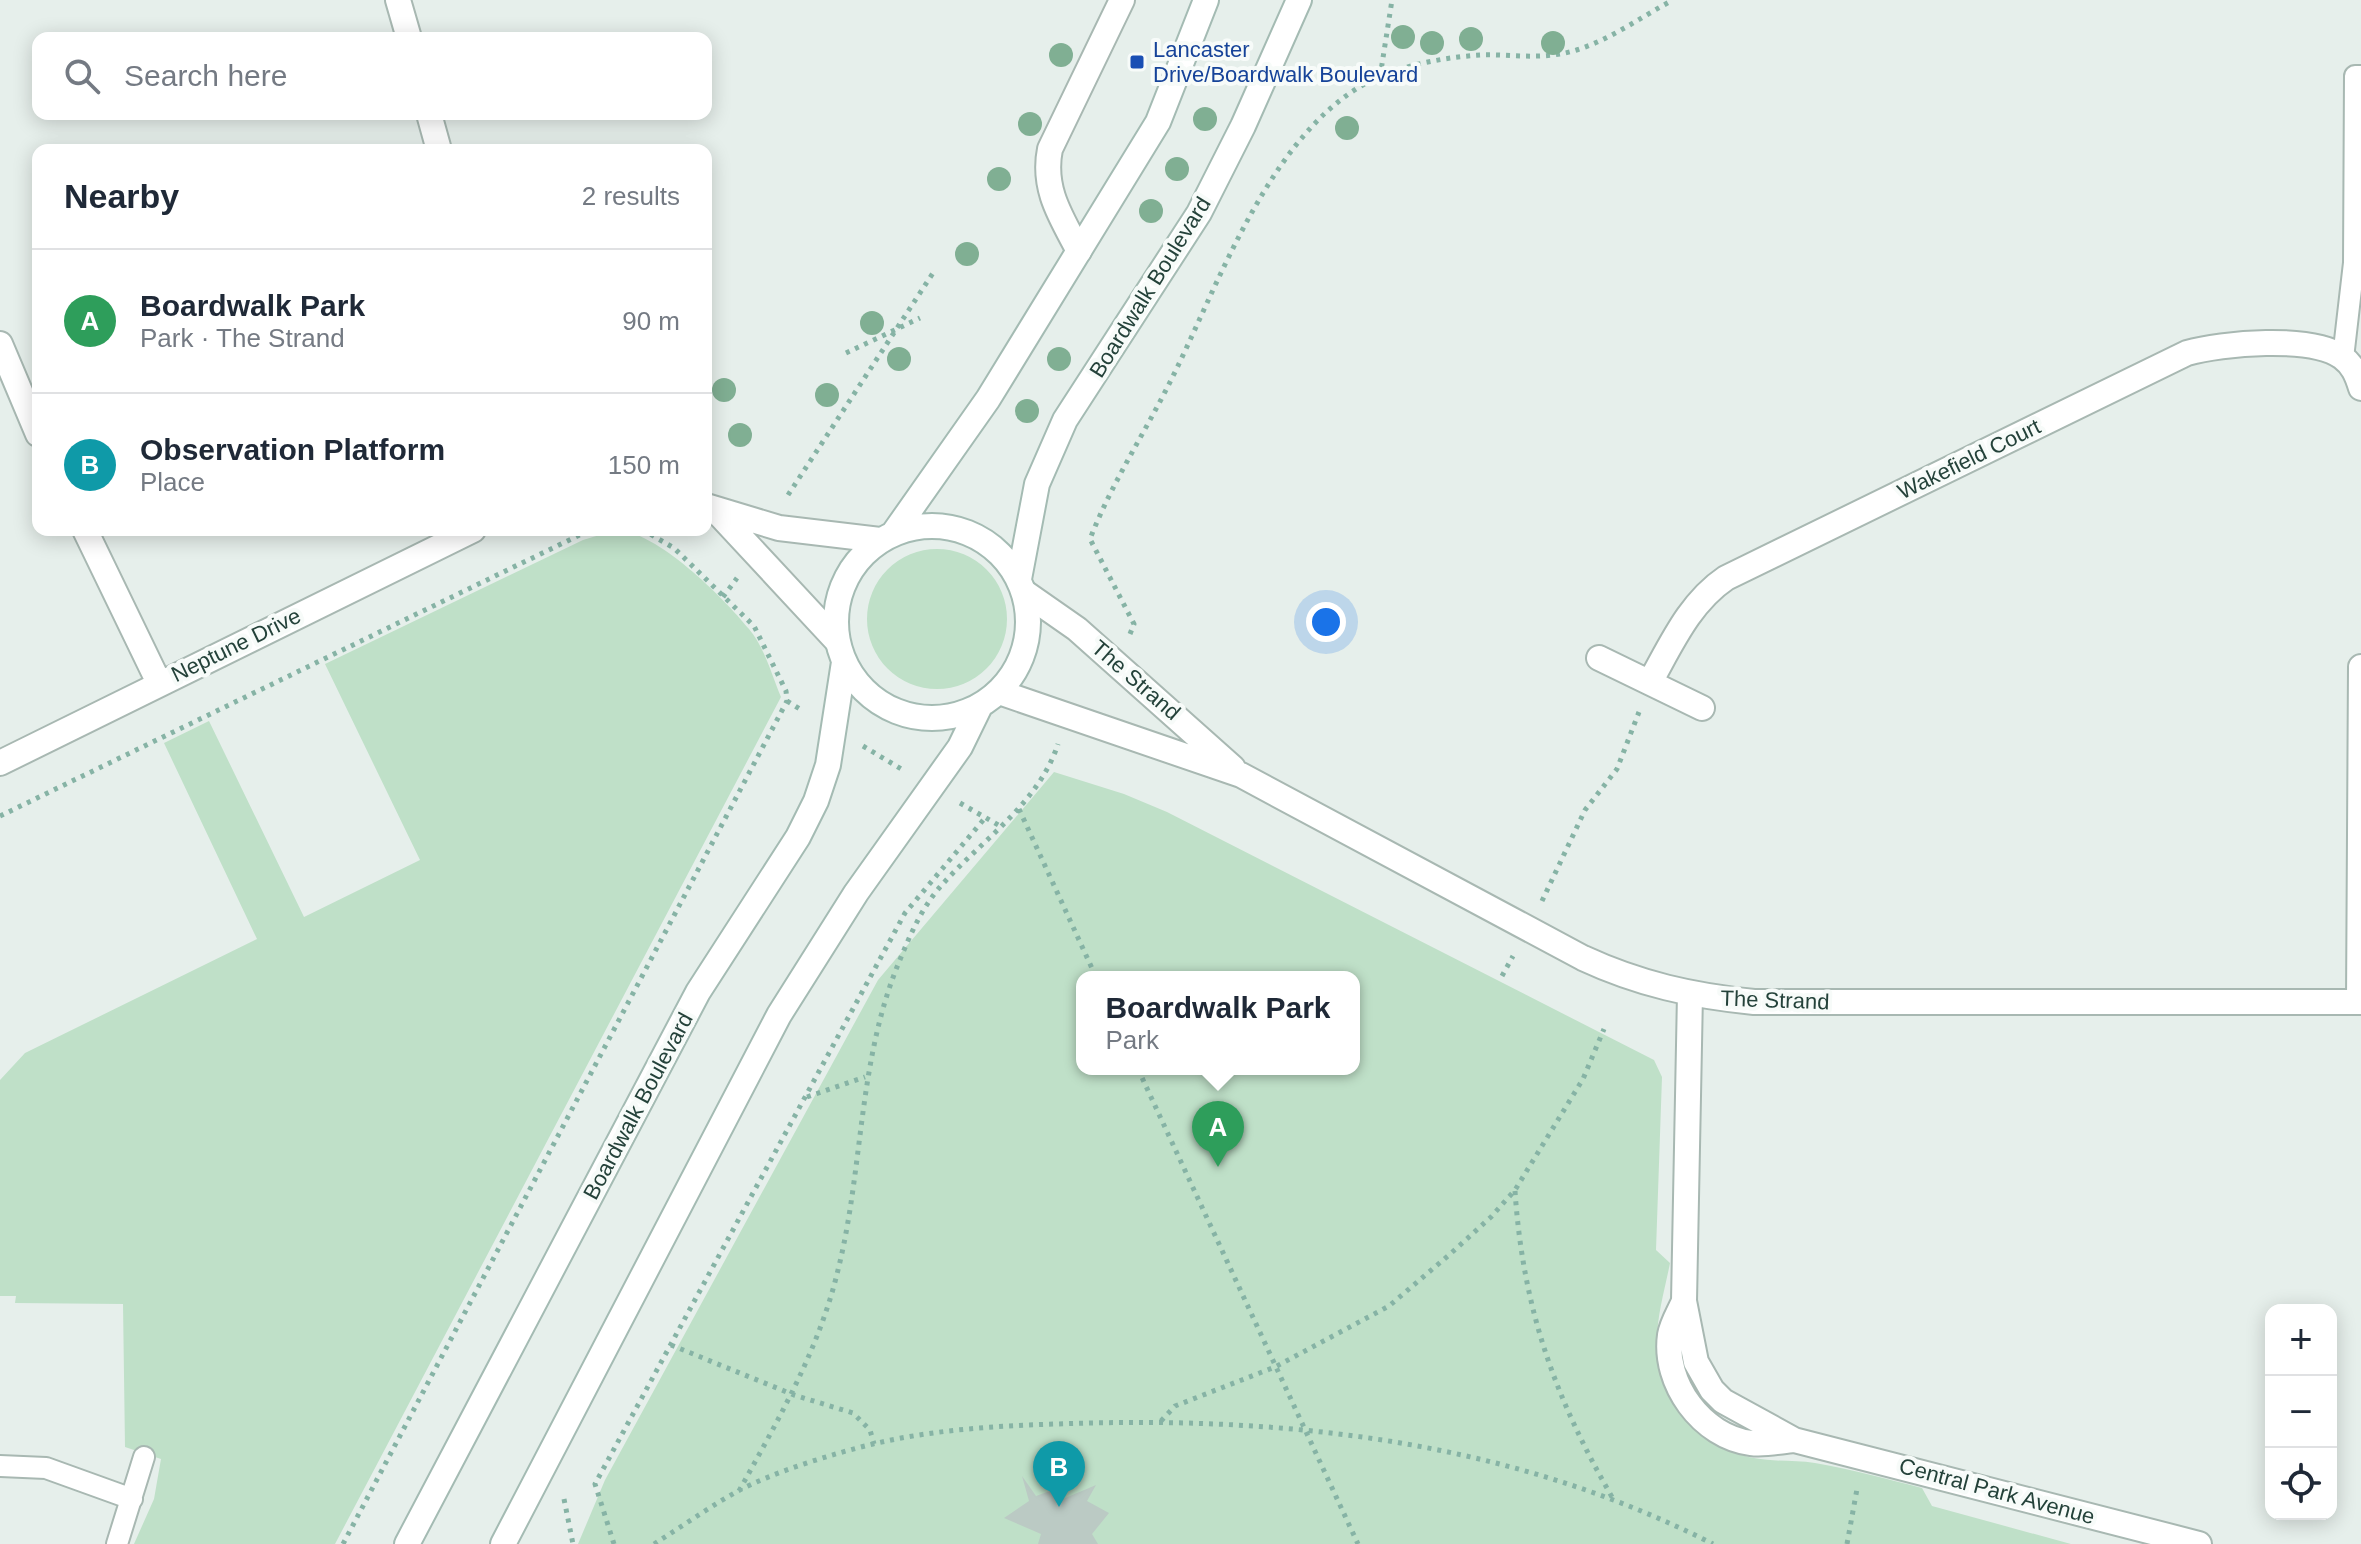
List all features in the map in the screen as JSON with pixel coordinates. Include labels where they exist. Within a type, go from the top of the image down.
[{"type":"street","points":[[398,0],[407,32]]},
{"type":"street","points":[[1079,251],[1049,194],[1046,170],[1050,149],[1122,0]]},
{"type":"street","points":[[840,651],[836,612],[843,584],[858,560],[887,537],[988,399],[1158,122],[1206,0]]},
{"type":"street","name":"Boardwalk Boulevard","points":[[1022,585],[1037,484],[1065,420],[1199,213],[1243,126],[1299,0]]},
{"type":"street","points":[[431,120],[437,144]]},
{"type":"street","points":[[0,344],[32,420]]},
{"type":"street","name":"Wakefield Court","points":[[1650,682],[1686,618],[1713,587],[1726,578],[2187,353],[2224,346],[2299,345],[2322,348],[2343,358]]},
{"type":"street","points":[[2343,358],[2357,373],[2361,388]]},
{"type":"street","points":[[503,1544],[779,1015],[856,893],[960,747],[990,699],[1016,671],[1026,646],[1029,618],[1022,585],[1002,555],[979,537],[951,527],[921,526],[887,537],[768,526],[712,508]]},
{"type":"street","points":[[712,509],[756,553],[840,651],[862,688],[887,708],[917,717],[949,717],[990,699]]},
{"type":"street","points":[[88,536],[159,683]]},
{"type":"street","name":"Neptune Drive","points":[[0,763],[461,536]]},
{"type":"street","name":"The Strand","points":[[1022,585],[1180,717],[1241,775]]},
{"type":"street","name":"Boardwalk Boulevard","points":[[407,1544],[698,992],[804,825],[828,765],[840,651]]},
{"type":"street","points":[[1599,658],[1702,708]]},
{"type":"street","points":[[2360,1002],[2361,667]]},
{"type":"street","name":"The Strand","points":[[990,699],[1066,716],[1241,775],[1526,930],[1622,976],[1690,994],[1754,1002],[2360,1002]]},
{"type":"street","name":"Central Park Avenue","points":[[1690,994],[1684,1301],[1670,1333],[1670,1349],[1679,1385],[1695,1413],[1735,1439],[1753,1444],[1794,1440],[2199,1544]]},
{"type":"lane","points":[[2343,358],[2354,263],[2355,76],[2361,76]]},
{"type":"lane","points":[[117,1544],[144,1457]]},
{"type":"lane","points":[[0,1466],[46,1468],[132,1499]]},
{"type":"path","points":[[1380,77],[1392,0]]},
{"type":"path","points":[[1134,624],[1090,539],[1107,496],[1165,391],[1268,182],[1329,106],[1351,90],[1380,77],[1430,62],[1478,55],[1553,55],[1576,50],[1618,31],[1659,3],[1673,0]]},
{"type":"path","points":[[768,526],[933,273]]},
{"type":"path","points":[[846,353],[920,318]]},
{"type":"path","points":[[0,816],[578,536]]},
{"type":"path","points":[[343,1544],[787,701],[786,691],[754,626],[674,548],[653,536]]},
{"type":"path","points":[[723,597],[756,553]]},
{"type":"path","points":[[1502,976],[1585,810],[1617,769],[1633,728],[1641,694],[1623,670]]},
{"type":"path","points":[[787,701],[1000,826]]},
{"type":"path","points":[[739,1491],[794,1395],[838,1272],[866,1077],[886,998],[920,916],[939,888],[1019,809],[1052,763],[1066,716]]},
{"type":"path","points":[[1019,809],[1093,971]]},
{"type":"path","points":[[614,1544],[595,1484],[905,913],[985,818]]},
{"type":"path","points":[[1161,1422],[1175,1406],[1275,1367],[1389,1306],[1491,1217],[1515,1190],[1583,1079],[1604,1029]]},
{"type":"path","points":[[1141,1075],[1358,1544]]},
{"type":"path","points":[[806,1097],[866,1077]]},
{"type":"path","points":[[1515,1190],[1518,1245],[1551,1371],[1570,1422],[1612,1497]]},
{"type":"path","points":[[671,1345],[794,1395],[853,1413],[870,1430],[874,1444]]},
{"type":"path","points":[[654,1544],[739,1491],[874,1444],[997,1426],[1161,1422],[1305,1428],[1416,1443],[1497,1461],[1612,1497],[1713,1544]]},
{"type":"path","points":[[1847,1544],[1864,1456]]},
{"type":"green space","points":[[596,536],[639,536],[688,568],[749,629],[759,644],[781,697],[335,1544],[134,1544],[154,1499],[161,1459],[125,1447],[123,1304],[15,1303],[16,1296],[0,1296],[0,1080],[25,1053],[257,939],[164,743],[209,721],[304,917],[420,860],[325,664]]},
{"type":"green space","points":[[937,549],[964,555],[986,570],[1001,592],[1007,619],[1001,646],[986,668],[964,683],[937,689],[910,683],[888,668],[873,646],[867,619],[873,592],[888,570],[910,555]]},
{"type":"green space","points":[[1054,772],[1124,794],[1167,812],[1654,1060],[1662,1077],[1656,1250],[1670,1263],[1658,1322],[1659,1362],[1673,1401],[1699,1431],[1734,1452],[1754,1458],[1815,1463],[1922,1488],[1932,1506],[2071,1544],[578,1544],[605,1480],[878,980]]},
{"type":"building","points":[[1022,1476],[1036,1496],[1061,1487],[1063,1499],[1096,1485],[1087,1501],[1109,1513],[1092,1534],[1098,1544],[1038,1544],[1041,1534],[1004,1518],[1029,1501]]},
{"type":"place","name":"Lancaster Drive/Boardwalk Boulevard","points":[[1137,62]]},
{"type":"place","name":"Boardwalk Park","points":[[1218,1167]]},
{"type":"place","name":"Observation Platform","points":[[1059,1507]]}]
